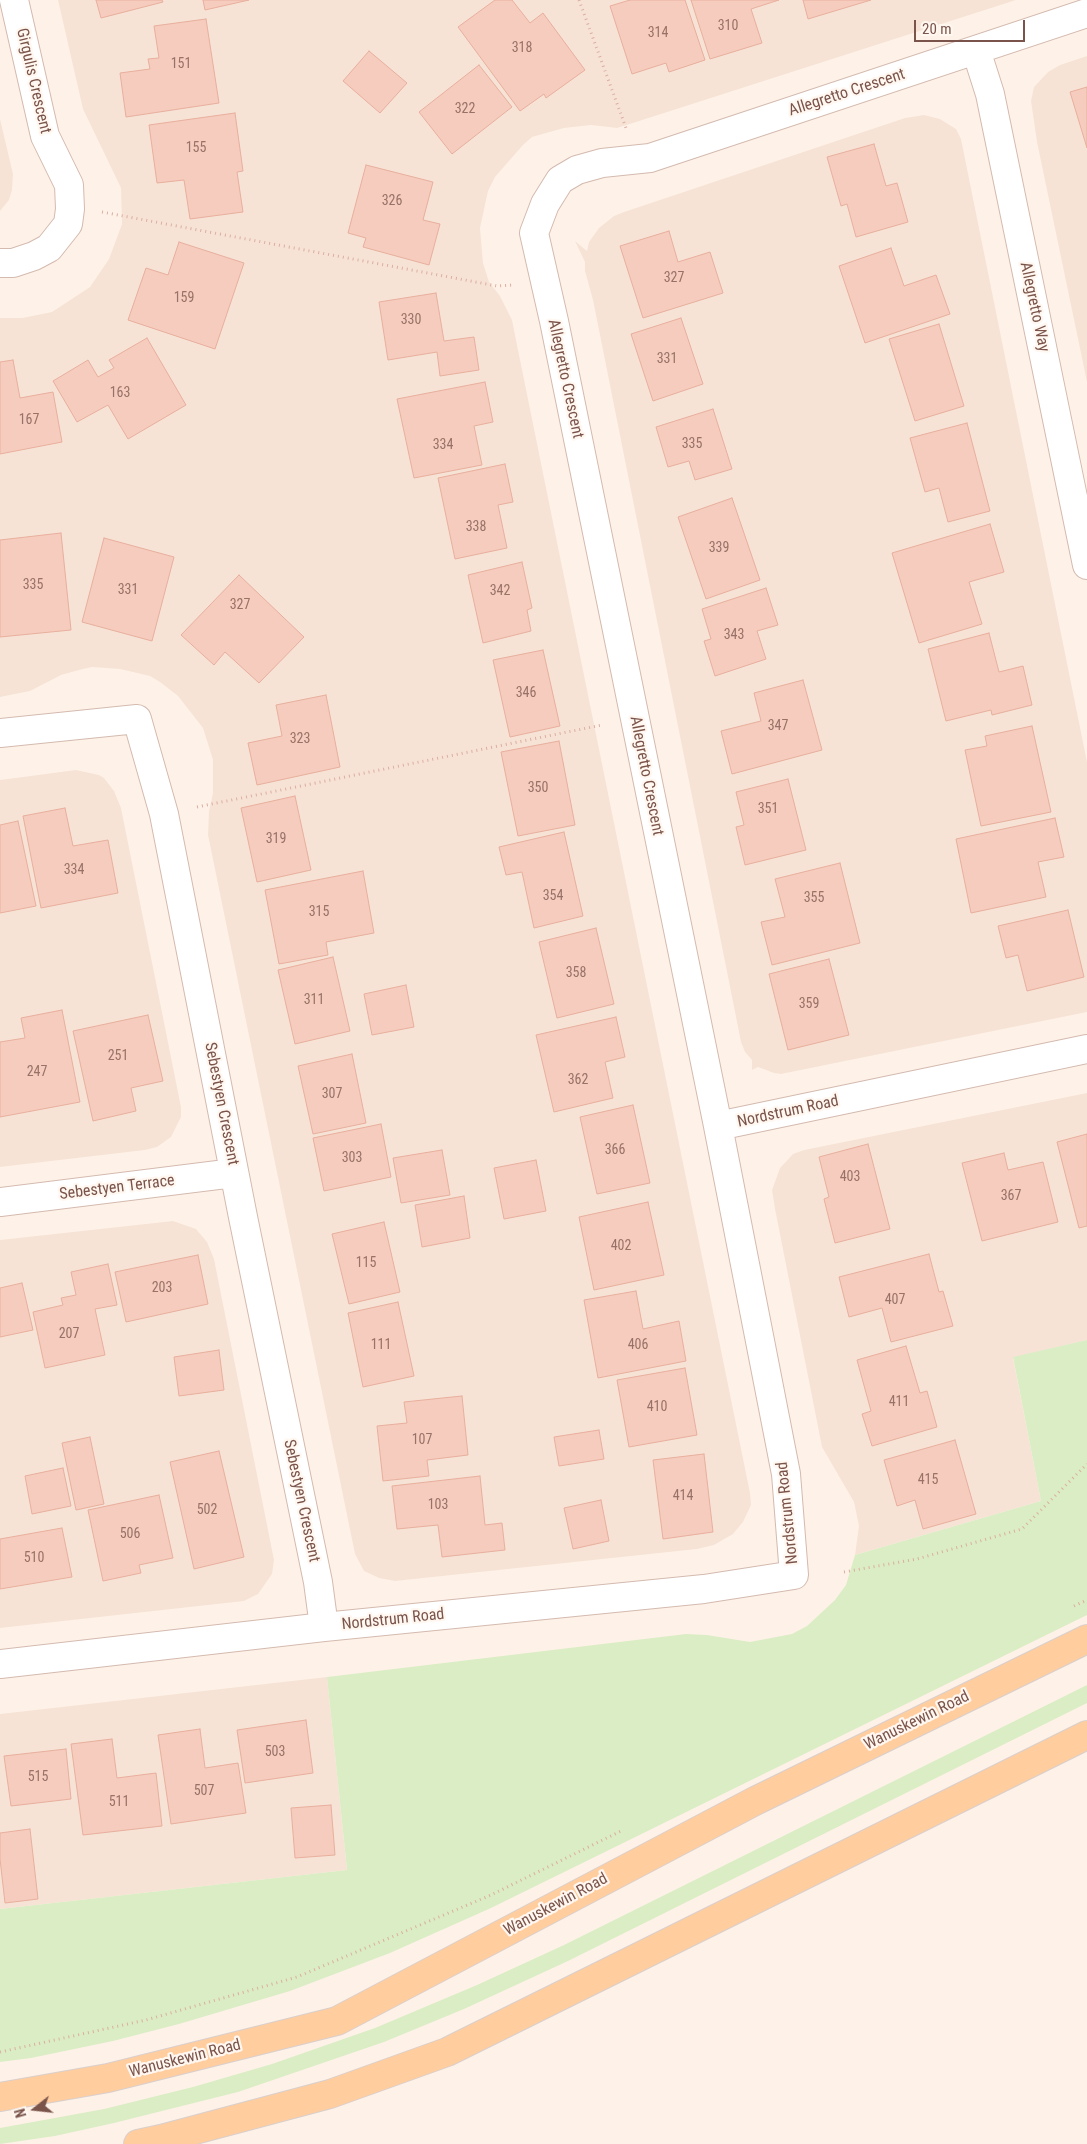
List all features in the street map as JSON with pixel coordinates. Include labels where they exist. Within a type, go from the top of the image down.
[{"type":"main road","name":"Wanuskewin Road","points":[[0,2097],[108,2078],[337,2021],[755,1801],[1087,1639]]},
{"type":"main road","points":[[138,2144],[161,2140],[330,2094],[447,2052],[1087,1735]]},
{"type":"street","name":"Girgulis Crescent","points":[[0,263],[13,262],[34,256],[49,248],[68,224],[70,209],[69,185],[45,136],[14,0]]},
{"type":"street","name":"Allegretto Crescent","points":[[718,1126],[554,320],[534,233],[545,204],[560,180],[577,170],[602,163],[650,158],[1087,13]]},
{"type":"street","name":"Allegretto Way","points":[[976,50],[990,94],[1087,565]]},
{"type":"street","name":"Sebestyen Crescent","points":[[0,733],[137,719],[164,814],[234,1173],[318,1582],[324,1627]]},
{"type":"street","name":"Nordstrum Road","points":[[0,1664],[324,1627],[704,1588],[794,1575],[786,1474],[718,1126],[1087,1049]]},
{"type":"street","name":"Sebestyen Terrace","points":[[0,1202],[234,1173]]},
{"type":"path","points":[[579,0],[628,132]]},
{"type":"path","points":[[116,216],[497,286]]},
{"type":"path","points":[[206,805],[602,726]]},
{"type":"path","points":[[844,1572],[917,1559],[1022,1529],[1087,1464]]},
{"type":"path","points":[[1069,1609],[1087,1600]]},
{"type":"path","points":[[0,2052],[146,2020],[297,1977],[491,1895],[625,1829]]},
{"type":"shaded area","points":[[58,0],[1016,0],[617,128],[591,125],[564,128],[532,137],[495,177],[488,191],[480,228],[483,263],[489,282],[500,296],[512,320],[750,1493],[751,1505],[743,1522],[733,1534],[714,1545],[697,1549],[395,1581],[379,1578],[364,1571],[355,1554],[208,835],[209,811],[213,793],[213,760],[203,728],[178,696],[160,682],[150,676],[120,669],[92,667],[79,670],[61,675],[30,691],[0,697],[0,318],[22,318],[52,312],[90,287],[109,259],[122,224],[121,188],[83,109]]},
{"type":"shaded area","points":[[1087,56],[1087,382],[1037,142],[1031,101],[1034,87],[1048,72],[1060,65]]},
{"type":"shaded area","points":[[924,115],[940,119],[956,129],[961,139],[1087,762],[1087,1012],[781,1074],[758,1067],[752,1070],[752,1060],[745,1052],[741,1042],[593,300],[585,271],[585,262],[575,241],[587,251],[589,242],[599,228],[614,216],[905,118]]},
{"type":"shaded area","points":[[0,119],[13,174],[9,200],[0,211]]},
{"type":"shaded area","points":[[76,770],[99,775],[104,778],[114,791],[121,808],[181,1107],[181,1117],[171,1137],[157,1147],[0,1167],[0,780]]},
{"type":"shaded area","points":[[1087,1093],[1087,1340],[1013,1358],[1041,1501],[855,1555],[859,1526],[854,1502],[822,1447],[775,1209],[772,1190],[780,1168],[793,1154],[804,1150]]},
{"type":"shaded area","points":[[173,1221],[196,1229],[207,1242],[214,1259],[274,1560],[272,1574],[258,1594],[244,1601],[0,1628],[0,1240]]},
{"type":"shaded area","points":[[327,1677],[347,1870],[0,1909],[0,1714]]},
{"type":"green space","points":[[1087,1340],[1087,1615],[491,1908],[390,1953],[290,1991],[179,2024],[113,2041],[31,2058],[0,2062],[0,1909],[347,1870],[327,1677],[686,1634],[707,1635],[750,1642],[792,1634],[807,1626],[835,1600],[846,1585],[855,1555],[1041,1501],[1013,1357]]},
{"type":"green space","points":[[1087,1685],[1087,1703],[568,1961],[464,2009],[384,2042],[238,2092],[55,2136],[0,2144],[0,2128],[104,2109],[193,2087],[272,2064],[375,2028],[477,1985],[564,1945]]},
{"type":"building","points":[[96,0],[162,0],[163,2],[101,18]]},
{"type":"building","points":[[203,0],[249,0],[205,10]]},
{"type":"building","points":[[495,0],[512,0],[530,23],[543,13],[585,70],[546,98],[544,94],[520,111],[458,27]]},
{"type":"building","points":[[630,0],[685,0],[705,60],[669,72],[666,63],[632,74],[610,6]]},
{"type":"building","points":[[691,0],[779,0],[751,9],[762,43],[710,59]]},
{"type":"building","points":[[803,0],[871,0],[808,19]]},
{"type":"building","points":[[206,19],[219,103],[126,117],[120,73],[150,69],[148,59],[159,58],[154,26]]},
{"type":"building","points":[[369,51],[407,83],[380,113],[343,81]]},
{"type":"building","points":[[479,65],[512,107],[452,154],[419,112]]},
{"type":"building","points":[[1087,87],[1087,148],[1070,92]]},
{"type":"building","points":[[235,113],[243,171],[237,172],[243,212],[190,219],[184,180],[157,183],[149,125]]},
{"type":"building","points":[[874,144],[886,186],[897,183],[908,222],[856,237],[847,204],[841,206],[827,157]]},
{"type":"building","points":[[366,165],[433,182],[423,220],[440,224],[429,265],[363,247],[366,238],[348,233]]},
{"type":"building","points":[[669,231],[678,262],[710,252],[723,293],[643,318],[620,246]]},
{"type":"building","points":[[179,242],[244,263],[215,349],[128,320],[146,268],[168,275]]},
{"type":"building","points":[[891,248],[904,286],[936,275],[950,314],[865,343],[839,266]]},
{"type":"building","points":[[436,293],[444,341],[474,337],[479,370],[440,376],[437,352],[388,360],[379,302]]},
{"type":"building","points":[[681,318],[703,384],[653,401],[631,334]]},
{"type":"building","points":[[939,324],[964,406],[915,421],[889,339]]},
{"type":"building","points":[[147,338],[186,405],[128,439],[108,405],[77,422],[53,381],[88,360],[98,377],[114,368],[109,360]]},
{"type":"building","points":[[13,360],[20,398],[53,392],[62,442],[0,454],[0,362]]},
{"type":"building","points":[[485,382],[493,422],[474,426],[482,465],[414,478],[397,399]]},
{"type":"building","points":[[713,409],[732,469],[695,480],[689,461],[668,467],[656,427]]},
{"type":"building","points":[[967,423],[990,511],[948,522],[939,488],[925,492],[910,438]]},
{"type":"building","points":[[505,464],[513,502],[498,505],[507,548],[455,559],[438,478]]},
{"type":"building","points":[[732,498],[760,580],[706,599],[678,517]]},
{"type":"building","points":[[990,524],[1004,572],[969,582],[982,624],[919,643],[892,553]]},
{"type":"building","points":[[61,533],[71,630],[0,637],[0,540]]},
{"type":"building","points":[[104,538],[174,557],[152,641],[82,622]]},
{"type":"building","points":[[522,562],[532,608],[527,610],[531,631],[483,643],[468,575]]},
{"type":"building","points":[[239,575],[304,637],[259,683],[225,652],[214,665],[181,635]]},
{"type":"building","points":[[766,588],[778,625],[757,631],[766,659],[715,676],[704,641],[711,639],[702,609]]},
{"type":"building","points":[[989,633],[999,672],[1023,666],[1032,705],[992,715],[991,710],[946,721],[928,649]]},
{"type":"building","points":[[543,650],[560,726],[510,737],[493,660]]},
{"type":"building","points":[[803,680],[822,750],[732,774],[721,731],[761,721],[754,693]]},
{"type":"building","points":[[326,695],[340,767],[257,785],[248,743],[282,736],[276,705]]},
{"type":"building","points":[[1032,726],[1051,812],[981,826],[965,750],[987,746],[985,736]]},
{"type":"building","points":[[559,741],[575,825],[518,836],[501,752]]},
{"type":"building","points":[[788,779],[806,850],[745,865],[736,827],[744,825],[736,792]]},
{"type":"building","points":[[295,796],[311,870],[257,882],[241,808]]},
{"type":"building","points":[[65,808],[73,846],[108,840],[118,893],[41,908],[23,816]]},
{"type":"building","points":[[1055,818],[1064,857],[1038,862],[1046,897],[971,913],[956,839]]},
{"type":"building","points":[[18,821],[36,906],[0,913],[0,825]]},
{"type":"building","points":[[564,832],[583,916],[534,928],[522,872],[506,875],[499,847]]},
{"type":"building","points":[[840,863],[860,943],[772,965],[761,922],[785,917],[775,879]]},
{"type":"building","points":[[363,871],[374,933],[326,942],[328,955],[279,964],[265,890]]},
{"type":"building","points":[[1068,910],[1084,977],[1027,991],[1018,955],[1006,958],[998,926]]},
{"type":"building","points":[[596,928],[614,1004],[557,1018],[539,942]]},
{"type":"building","points":[[333,957],[350,1031],[295,1044],[278,970]]},
{"type":"building","points":[[829,959],[849,1035],[788,1050],[769,974]]},
{"type":"building","points":[[406,985],[414,1027],[372,1035],[364,994]]},
{"type":"building","points":[[62,1010],[80,1102],[0,1117],[0,1042],[25,1038],[21,1018]]},
{"type":"building","points":[[148,1015],[163,1081],[131,1088],[136,1111],[93,1121],[73,1031]]},
{"type":"building","points":[[616,1017],[625,1057],[605,1062],[613,1098],[554,1112],[536,1035]]},
{"type":"building","points":[[352,1054],[366,1123],[313,1134],[298,1066]]},
{"type":"building","points":[[633,1105],[650,1183],[597,1194],[580,1117]]},
{"type":"building","points":[[381,1124],[391,1177],[324,1191],[313,1138]]},
{"type":"building","points":[[1087,1134],[1087,1226],[1079,1228],[1057,1142]]},
{"type":"building","points":[[868,1144],[890,1229],[835,1243],[824,1199],[829,1197],[819,1157]]},
{"type":"building","points":[[442,1150],[450,1195],[401,1203],[393,1158]]},
{"type":"building","points":[[1004,1153],[1008,1170],[1043,1162],[1058,1222],[982,1241],[962,1163]]},
{"type":"building","points":[[536,1160],[546,1211],[504,1219],[494,1168]]},
{"type":"building","points":[[464,1196],[470,1238],[422,1247],[415,1205]]},
{"type":"building","points":[[648,1202],[664,1275],[594,1290],[579,1217]]},
{"type":"building","points":[[384,1222],[400,1292],[349,1304],[332,1234]]},
{"type":"building","points":[[929,1254],[939,1292],[943,1291],[953,1326],[891,1342],[882,1308],[849,1317],[839,1277]]},
{"type":"building","points":[[198,1255],[208,1304],[126,1322],[115,1272]]},
{"type":"building","points":[[108,1264],[117,1305],[95,1309],[105,1355],[45,1368],[33,1312],[63,1305],[61,1298],[76,1295],[71,1272]]},
{"type":"building","points":[[22,1283],[33,1330],[0,1337],[0,1288]]},
{"type":"building","points":[[636,1291],[643,1329],[679,1321],[686,1361],[598,1378],[584,1300]]},
{"type":"building","points":[[398,1302],[414,1376],[363,1387],[348,1313]]},
{"type":"building","points":[[906,1346],[920,1393],[927,1391],[937,1427],[872,1446],[862,1414],[871,1411],[857,1360]]},
{"type":"building","points":[[219,1350],[224,1390],[179,1396],[174,1357]]},
{"type":"building","points":[[685,1368],[697,1435],[629,1447],[617,1380]]},
{"type":"building","points":[[462,1396],[468,1455],[427,1460],[429,1476],[383,1481],[377,1426],[407,1423],[404,1402]]},
{"type":"building","points":[[599,1430],[604,1459],[559,1466],[554,1437]]},
{"type":"building","points":[[90,1437],[104,1504],[76,1510],[62,1443]]},
{"type":"building","points":[[955,1440],[976,1514],[923,1529],[915,1500],[897,1506],[884,1460]]},
{"type":"building","points":[[219,1451],[244,1557],[194,1569],[170,1462]]},
{"type":"building","points":[[704,1454],[713,1532],[663,1539],[653,1460]]},
{"type":"building","points":[[63,1468],[71,1506],[32,1514],[25,1476]]},
{"type":"building","points":[[480,1476],[485,1525],[502,1523],[505,1550],[442,1557],[438,1525],[397,1529],[392,1486]]},
{"type":"building","points":[[159,1495],[173,1558],[139,1565],[141,1573],[103,1581],[88,1510]]},
{"type":"building","points":[[601,1500],[609,1541],[573,1549],[564,1508]]},
{"type":"building","points":[[62,1528],[72,1577],[0,1589],[0,1539]]},
{"type":"building","points":[[306,1720],[313,1773],[245,1783],[237,1730]]},
{"type":"building","points":[[200,1729],[205,1768],[238,1763],[246,1813],[171,1824],[158,1735]]},
{"type":"building","points":[[112,1739],[117,1778],[156,1773],[162,1826],[83,1835],[71,1744]]},
{"type":"building","points":[[66,1749],[71,1799],[11,1806],[4,1756]]},
{"type":"building","points":[[331,1805],[335,1855],[295,1858],[291,1808]]},
{"type":"building","points":[[30,1829],[38,1899],[5,1903],[0,1859],[0,1833]]}]
